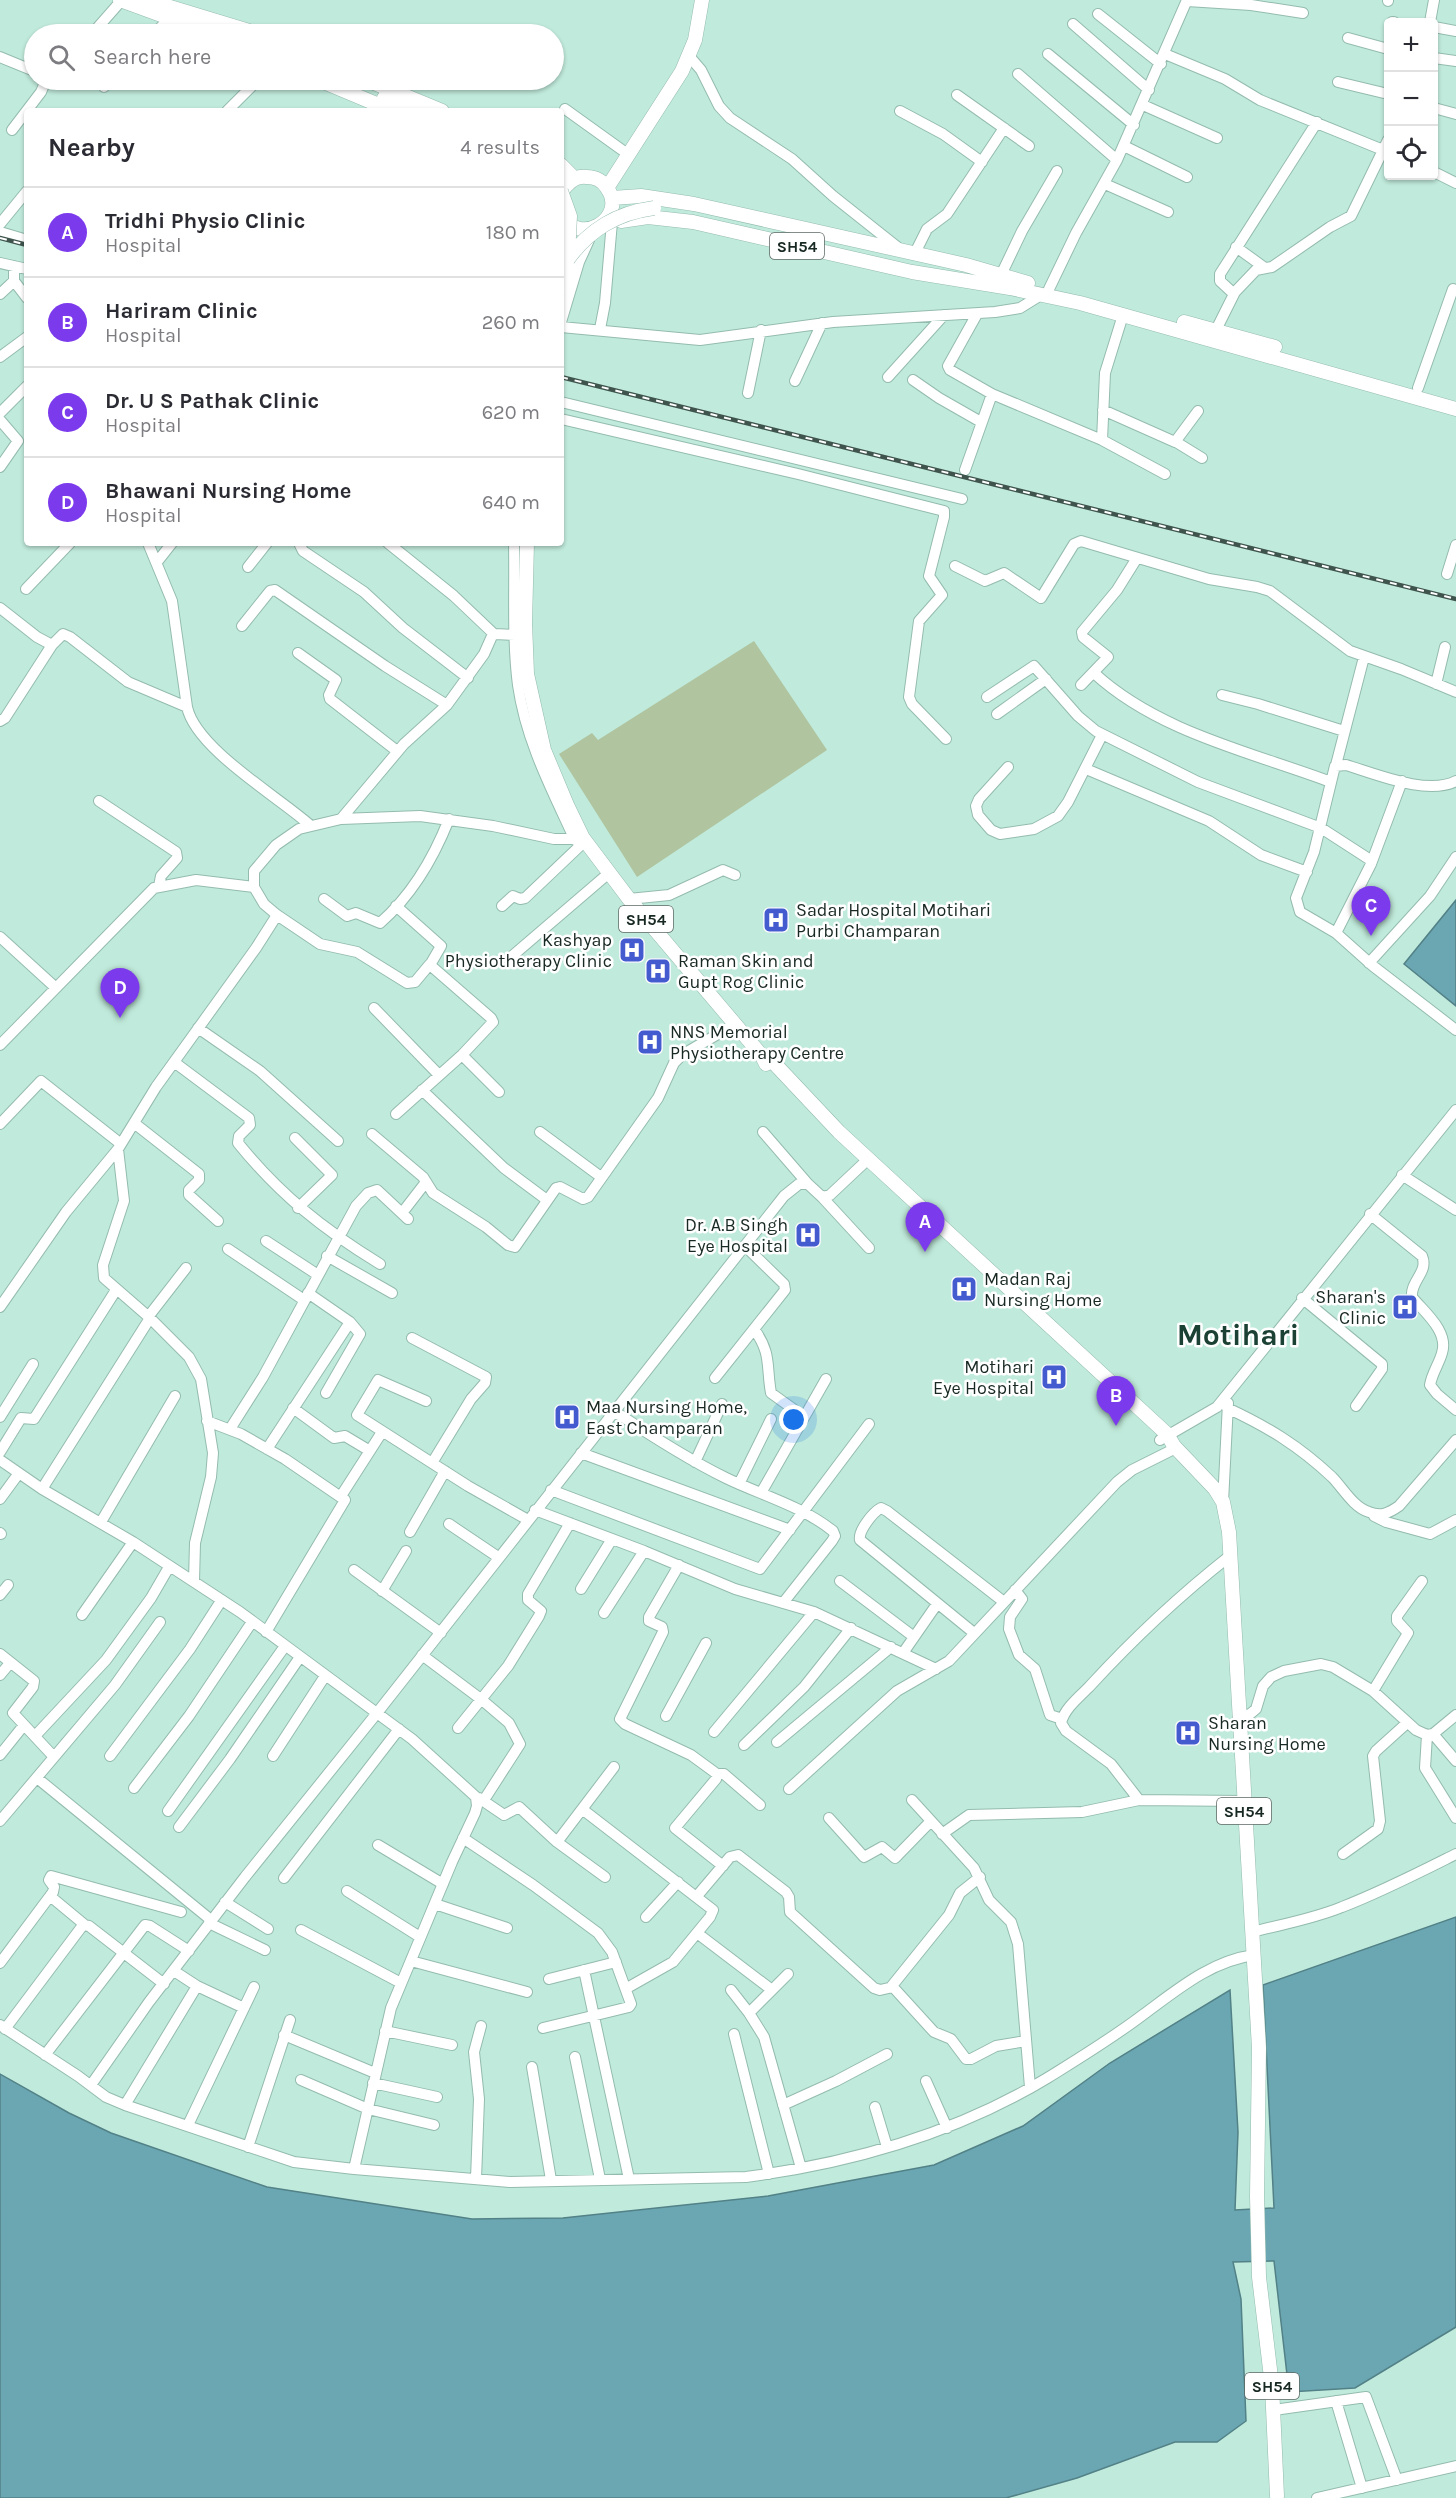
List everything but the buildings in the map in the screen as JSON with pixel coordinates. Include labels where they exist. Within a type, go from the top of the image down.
[{"type":"main road","points":[[120,0],[169,19],[189,24]]},
{"type":"main road","points":[[147,0],[200,24]]},
{"type":"main road","points":[[603,224],[611,210],[609,193],[629,155],[674,85],[689,57],[695,40],[702,0]]},
{"type":"main road","points":[[343,90],[386,108]]},
{"type":"main road","points":[[366,90],[408,108]]},
{"type":"main road","points":[[391,90],[435,108]]},
{"type":"main road","points":[[564,168],[575,179],[564,188]]},
{"type":"main road","name":"SH54","points":[[575,179],[589,177],[602,182],[609,193],[694,204],[908,252],[991,278]]},
{"type":"main road","points":[[564,200],[570,216],[568,259]]},
{"type":"main road","name":"SH54","points":[[564,276],[568,259],[584,238],[621,216],[654,208],[670,209],[991,278]]},
{"type":"main road","name":"SH54","points":[[564,221],[585,230],[603,224],[648,217],[693,222],[912,272],[991,278]]},
{"type":"main road","points":[[991,278],[1456,409]]},
{"type":"main road","points":[[1045,292],[1216,330],[1456,399]]},
{"type":"main road","name":"SH54","points":[[527,546],[525,623],[527,674],[539,731],[581,840],[762,1056],[768,1069],[863,1164],[1169,1442]]},
{"type":"main road","name":"SH54","points":[[762,1056],[774,1063],[839,1132],[1169,1442],[1215,1490],[1227,1514],[1259,2049],[1257,2196],[1259,2277],[1274,2410],[1279,2497]]},
{"type":"street","points":[[100,24],[120,0]]},
{"type":"street","points":[[1431,18],[1434,0]]},
{"type":"street","points":[[564,327],[600,329],[685,340],[822,323],[977,314],[1020,308],[1045,292],[1105,183],[1134,125],[1187,1],[1251,5],[1303,13]]},
{"type":"street","points":[[1098,14],[1163,59],[1224,80],[1260,100],[1384,147]]},
{"type":"street","points":[[164,24],[169,19]]},
{"type":"street","points":[[1073,24],[1149,90]]},
{"type":"street","points":[[1438,28],[1456,31]]},
{"type":"street","points":[[1348,38],[1384,48]]},
{"type":"street","points":[[1048,54],[1134,125]]},
{"type":"street","points":[[0,57],[24,67]]},
{"type":"street","points":[[689,57],[701,70],[719,106],[730,118],[779,149],[832,196],[908,252],[927,230],[947,214],[1004,128]]},
{"type":"street","points":[[1438,58],[1456,60]]},
{"type":"street","points":[[1018,74],[1117,160]]},
{"type":"street","points":[[1338,82],[1384,93]]},
{"type":"street","points":[[29,108],[42,90]]},
{"type":"street","points":[[230,108],[248,90]]},
{"type":"street","points":[[957,95],[1029,146]]},
{"type":"street","points":[[1143,105],[1217,138]]},
{"type":"street","points":[[565,109],[629,155]]},
{"type":"street","points":[[1438,109],[1456,114]]},
{"type":"street","points":[[900,111],[943,134],[982,162]]},
{"type":"street","points":[[12,130],[24,114]]},
{"type":"street","points":[[1234,294],[1219,278],[1236,247],[1288,171],[1317,122]]},
{"type":"street","points":[[1124,146],[1187,177]]},
{"type":"street","points":[[1216,330],[1234,294],[1256,270],[1276,265],[1330,227],[1351,216],[1384,154]]},
{"type":"street","points":[[991,278],[1057,171]]},
{"type":"street","points":[[1438,174],[1456,183]]},
{"type":"street","points":[[1105,183],[1168,212]]},
{"type":"street","points":[[0,224],[24,195]]},
{"type":"street","points":[[564,312],[579,262],[603,224]]},
{"type":"street","points":[[600,329],[605,303],[603,224]]},
{"type":"street","points":[[0,232],[24,239]]},
{"type":"street","points":[[1236,247],[1265,268]]},
{"type":"street","points":[[0,263],[24,268]]},
{"type":"street","points":[[14,266],[14,281],[24,294]]},
{"type":"street","points":[[0,294],[14,281]]},
{"type":"street","points":[[1418,388],[1453,289]]},
{"type":"street","points":[[977,314],[948,367],[992,394],[1102,440],[1165,474]]},
{"type":"street","points":[[888,377],[944,315]]},
{"type":"street","points":[[1102,440],[1105,373],[1123,315]]},
{"type":"street","points":[[795,381],[822,323]]},
{"type":"street","points":[[748,393],[760,330]]},
{"type":"street","points":[[0,357],[24,339]]},
{"type":"street","points":[[914,380],[939,398],[981,422]]},
{"type":"street","points":[[0,413],[24,389]]},
{"type":"street","points":[[964,470],[992,394]]},
{"type":"street","points":[[564,403],[962,499]]},
{"type":"street","points":[[1103,410],[1176,442],[1202,458]]},
{"type":"street","points":[[1176,442],[1198,411]]},
{"type":"street","points":[[564,419],[944,511],[945,517],[929,576],[942,595],[919,621],[909,697],[912,704],[946,739]]},
{"type":"street","points":[[0,420],[18,441],[0,467]]},
{"type":"street","points":[[955,566],[985,581],[1004,573],[1040,598],[1075,542],[1081,542],[1209,579],[1270,591],[1337,643],[1364,657],[1456,692]]},
{"type":"street","points":[[1447,574],[1456,545]]},
{"type":"street","points":[[26,589],[67,546]]},
{"type":"street","points":[[149,546],[172,602],[187,707],[193,722],[208,741],[245,776],[310,826]]},
{"type":"street","points":[[157,562],[170,546]]},
{"type":"street","points":[[248,567],[265,546]]},
{"type":"street","points":[[300,546],[303,551],[364,592],[403,628],[468,678]]},
{"type":"street","points":[[395,546],[494,634],[515,635]]},
{"type":"street","points":[[514,546],[515,635],[518,684],[524,716],[546,778],[581,840]]},
{"type":"street","points":[[1081,685],[1108,656],[1083,637],[1082,632],[1117,590],[1137,558]]},
{"type":"street","points":[[242,626],[270,591],[275,590],[385,666],[447,705]]},
{"type":"street","points":[[0,608],[33,634],[52,645]]},
{"type":"street","points":[[341,819],[397,751],[447,705],[484,654],[494,634]]},
{"type":"street","points":[[0,721],[5,718],[52,645],[61,635],[67,635],[128,682],[187,707]]},
{"type":"street","points":[[1436,684],[1445,647]]},
{"type":"street","points":[[298,653],[336,680],[329,695],[330,699],[397,751]]},
{"type":"street","points":[[1364,657],[1321,828],[1296,898],[1297,907],[1305,916],[1336,933],[1369,963],[1456,1030]]},
{"type":"street","points":[[987,697],[1031,666],[1036,666],[1078,716],[1102,735],[1198,782],[1321,828],[1372,861]]},
{"type":"street","points":[[1094,673],[1122,697],[1161,718],[1331,782]]},
{"type":"street","points":[[997,714],[1046,679]]},
{"type":"street","points":[[1222,695],[1344,731]]},
{"type":"street","points":[[1008,767],[979,799],[976,806],[978,815],[991,830],[1000,834],[1034,829],[1058,816],[1086,769],[1102,735]]},
{"type":"street","points":[[1336,765],[1346,765],[1402,781],[1435,787],[1456,781]]},
{"type":"street","points":[[1086,769],[1209,821],[1261,855],[1306,872]]},
{"type":"street","points":[[1336,933],[1372,861],[1402,781]]},
{"type":"street","points":[[99,801],[176,852],[177,858],[161,876],[159,886]]},
{"type":"street","points":[[396,906],[441,946],[415,982],[407,983],[357,952],[320,944],[277,915],[264,904],[254,887],[254,871],[276,845],[299,829],[341,819],[420,816],[449,819],[554,839],[581,840]]},
{"type":"street","points":[[324,899],[347,916],[356,913],[378,924],[396,906],[429,861],[449,819]]},
{"type":"street","points":[[502,906],[513,896],[520,900],[525,898],[581,840]]},
{"type":"street","points":[[1369,963],[1430,896],[1456,857]]},
{"type":"street","points":[[629,899],[669,895],[723,870],[735,875]]},
{"type":"street","points":[[511,957],[609,873]]},
{"type":"street","points":[[0,1045],[140,901],[159,886],[196,880],[254,887]]},
{"type":"street","points":[[0,1307],[66,1212],[120,1146],[174,1062],[277,915]]},
{"type":"street","points":[[0,937],[56,988]]},
{"type":"street","points":[[396,1114],[492,1026],[493,1020],[430,963]]},
{"type":"street","points":[[374,1008],[439,1075]]},
{"type":"street","points":[[372,1134],[426,1182],[433,1193],[481,1223],[513,1247],[519,1244],[557,1187],[587,1199],[658,1098],[674,1063],[682,1055],[735,1024]]},
{"type":"street","points":[[198,1028],[260,1071],[338,1142]]},
{"type":"street","points":[[462,1054],[499,1092]]},
{"type":"street","points":[[174,1062],[249,1118],[250,1125],[239,1136],[238,1143],[298,1208],[339,1239],[380,1264]]},
{"type":"street","points":[[0,1124],[40,1082],[120,1146],[124,1201],[103,1272],[104,1278],[189,1357],[201,1378],[213,1453],[211,1477],[195,1543],[194,1581]]},
{"type":"street","points":[[422,1090],[504,1168],[548,1200]]},
{"type":"street","points":[[789,1789],[897,1690],[949,1660],[1117,1482],[1217,1407],[1302,1298],[1456,1110]]},
{"type":"street","points":[[134,1123],[199,1174],[199,1180],[189,1190],[189,1195],[218,1221]]},
{"type":"street","points":[[540,1132],[601,1177]]},
{"type":"street","points":[[763,1132],[808,1184],[869,1248]]},
{"type":"street","points":[[295,1138],[332,1175],[298,1208]]},
{"type":"street","points":[[822,1197],[830,1195],[863,1164]]},
{"type":"street","points":[[1402,1175],[1456,1210]]},
{"type":"street","points":[[230,1429],[263,1377],[356,1206],[371,1191],[379,1192],[405,1216],[426,1182]]},
{"type":"street","points":[[91,2085],[116,2047],[225,1902],[423,1656],[498,1557],[784,1196],[799,1184],[808,1184]]},
{"type":"street","points":[[1370,1214],[1422,1256],[1424,1267],[1412,1289],[1412,1297],[1429,1314],[1443,1344],[1442,1354],[1430,1385],[1456,1410]]},
{"type":"street","points":[[266,1241],[318,1275]]},
{"type":"street","points":[[716,1378],[785,1288],[746,1246]]},
{"type":"street","points":[[228,1249],[350,1322],[359,1331],[360,1337],[326,1393]]},
{"type":"street","points":[[327,1256],[392,1293]]},
{"type":"street","points":[[42,1489],[149,1318],[186,1268]]},
{"type":"street","points":[[0,1452],[21,1418],[34,1419],[116,1290]]},
{"type":"street","points":[[1302,1298],[1382,1364],[1382,1369],[1356,1406]]},
{"type":"street","points":[[267,1449],[350,1322]]},
{"type":"street","points":[[754,1329],[767,1352],[771,1393],[803,1416]]},
{"type":"street","points":[[412,1338],[486,1377],[432,1463]]},
{"type":"street","points":[[0,1417],[33,1364]]},
{"type":"street","points":[[761,1493],[826,1379]]},
{"type":"street","points":[[426,1401],[377,1380],[357,1415],[528,1520]]},
{"type":"street","points":[[1222,1502],[1230,1391]]},
{"type":"street","points":[[101,1522],[174,1396]]},
{"type":"street","points":[[695,1462],[722,1404]]},
{"type":"street","points":[[293,1408],[334,1438],[345,1436],[370,1451]]},
{"type":"street","points":[[1227,1408],[1263,1424],[1282,1436],[1332,1478],[1365,1511],[1386,1522],[1430,1534],[1456,1520]]},
{"type":"street","points":[[614,1411],[695,1462],[739,1484],[803,1511],[831,1529],[834,1536],[783,1603]]},
{"type":"street","points":[[739,1484],[771,1419]]},
{"type":"street","points":[[207,1421],[230,1429],[267,1449],[345,1498],[345,1503],[266,1632]]},
{"type":"street","points":[[551,1490],[758,1569],[763,1566],[869,1424]]},
{"type":"street","points":[[341,1496],[382,1432]]},
{"type":"street","points":[[1372,1514],[1383,1515],[1399,1506],[1456,1440]]},
{"type":"street","points":[[580,1453],[790,1530]]},
{"type":"street","points":[[0,1460],[42,1489],[101,1522],[194,1581],[377,1713],[480,1798],[504,1815],[519,1807],[557,1842],[605,1877]]},
{"type":"street","points":[[410,1532],[445,1471]]},
{"type":"street","points":[[0,1499],[19,1473]]},
{"type":"street","points":[[974,1633],[860,1540],[860,1532],[879,1509],[887,1511],[1004,1602]]},
{"type":"street","points":[[535,1510],[644,1551],[735,1589],[814,1612],[936,1669]]},
{"type":"street","points":[[458,1728],[508,1666],[540,1615],[541,1611],[528,1600],[528,1594],[570,1523]]},
{"type":"street","points":[[449,1524],[498,1557]]},
{"type":"street","points":[[581,1589],[612,1539]]},
{"type":"street","points":[[82,1615],[133,1542]]},
{"type":"street","points":[[382,1591],[406,1551]]},
{"type":"street","points":[[604,1613],[644,1551]]},
{"type":"street","points":[[1138,1800],[1119,1772],[1066,1731],[1062,1726],[1062,1719],[1069,1708],[1117,1657],[1197,1583],[1231,1555]]},
{"type":"street","points":[[679,1565],[649,1617],[649,1621],[662,1628],[663,1632],[620,1719],[625,1724],[696,1758],[717,1774],[726,1776],[760,1805]]},
{"type":"street","points":[[35,1736],[94,1675],[132,1624],[169,1566]]},
{"type":"street","points":[[354,1570],[441,1633]]},
{"type":"street","points":[[840,1581],[914,1637]]},
{"type":"street","points":[[1373,1691],[1408,1633],[1397,1621],[1397,1616],[1422,1581]]},
{"type":"street","points":[[0,1595],[8,1586]]},
{"type":"street","points":[[1014,1590],[1022,1599],[1010,1617],[1009,1629],[1019,1655],[1035,1669],[1050,1715],[1062,1719]]},
{"type":"street","points":[[110,1756],[190,1649],[221,1601]]},
{"type":"street","points":[[903,1653],[937,1604]]},
{"type":"street","points":[[714,1732],[814,1612]]},
{"type":"street","points":[[134,1788],[189,1716],[252,1622]]},
{"type":"street","points":[[0,1821],[115,1685],[160,1623]]},
{"type":"street","points":[[132,1624],[150,1637]]},
{"type":"street","points":[[744,1745],[804,1687],[851,1628]]},
{"type":"street","points":[[666,1716],[706,1643]]},
{"type":"street","points":[[168,1811],[285,1646]]},
{"type":"street","points":[[777,1742],[891,1647]]},
{"type":"street","points":[[0,1654],[34,1683],[13,1711],[54,1757]]},
{"type":"street","points":[[354,2169],[385,2031],[401,1983],[480,1798],[520,1744],[509,1723],[423,1656]]},
{"type":"street","points":[[180,1827],[300,1657]]},
{"type":"street","points":[[0,1675],[10,1663]]},
{"type":"street","points":[[1238,1718],[1257,1709],[1263,1686],[1271,1677],[1284,1671],[1312,1665],[1333,1667],[1373,1691],[1416,1730],[1430,1735],[1456,1761]]},
{"type":"street","points":[[273,1756],[325,1676]]},
{"type":"street","points":[[1456,1715],[1430,1735],[1425,1768],[1456,1818]]},
{"type":"street","points":[[1343,1854],[1378,1829],[1380,1821],[1373,1756],[1407,1723]]},
{"type":"street","points":[[0,1755],[24,1725]]},
{"type":"street","points":[[284,1878],[399,1730]]},
{"type":"street","points":[[557,1842],[614,1767]]},
{"type":"street","points":[[717,1774],[716,1779],[675,1827],[723,1866]]},
{"type":"street","points":[[37,1778],[210,1922],[265,1950]]},
{"type":"street","points":[[912,1800],[980,1877],[989,1900],[1006,1916],[1015,1929],[1030,2087]]},
{"type":"street","points":[[942,1834],[969,1815],[1082,1812],[1138,1800],[1243,1801]]},
{"type":"street","points":[[582,1809],[713,1910],[697,1934],[673,1962],[627,1988]]},
{"type":"street","points":[[830,1818],[864,1857],[882,1847],[895,1858],[931,1821]]},
{"type":"street","points":[[463,1838],[590,1926],[607,1944],[627,1988],[631,2002],[629,2007],[543,2028]]},
{"type":"street","points":[[378,1845],[443,1884]]},
{"type":"street","points":[[1252,1932],[1299,1922],[1341,1908],[1402,1882],[1456,1854]]},
{"type":"street","points":[[697,1896],[732,1856],[741,1857],[786,1892],[789,1897],[790,1912],[874,1988],[880,1990],[891,1987],[950,1915],[960,1893],[980,1877]]},
{"type":"street","points":[[0,1964],[50,1896],[54,1888],[49,1880],[51,1876],[181,1912]]},
{"type":"street","points":[[646,1917],[678,1882]]},
{"type":"street","points":[[347,1891],[420,1937]]},
{"type":"street","points":[[50,1896],[85,1925],[125,1952],[164,1983]]},
{"type":"street","points":[[225,1902],[268,1929]]},
{"type":"street","points":[[435,1904],[507,1928]]},
{"type":"street","points":[[45,2055],[146,1924],[189,1951]]},
{"type":"street","points":[[85,1925],[2,2027],[106,2097],[294,2162],[476,2180],[697,2179],[769,2174],[887,2147],[947,2128],[1030,2087],[1097,2047],[1199,1975],[1233,1958],[1254,1955]]},
{"type":"street","points":[[301,1930],[401,1983]]},
{"type":"street","points":[[697,1934],[772,1990]]},
{"type":"street","points":[[411,1961],[526,1992]]},
{"type":"street","points":[[549,1979],[616,1962]]},
{"type":"street","points":[[584,1970],[629,2179]]},
{"type":"street","points":[[174,1971],[197,1986],[244,2008]]},
{"type":"street","points":[[749,2013],[788,1974]]},
{"type":"street","points":[[125,2105],[197,1986]]},
{"type":"street","points":[[188,2125],[254,1987]]},
{"type":"street","points":[[891,1987],[932,2031],[949,2037],[967,2059],[996,2046],[1026,2041]]},
{"type":"street","points":[[731,1990],[764,2037],[801,2168]]},
{"type":"street","points":[[248,2147],[290,2020]]},
{"type":"street","points":[[476,2180],[479,2099],[474,2052],[482,2026]]},
{"type":"street","points":[[385,2031],[452,2045]]},
{"type":"street","points":[[734,2034],[769,2174]]},
{"type":"street","points":[[284,2036],[374,2078],[437,2097]]},
{"type":"street","points":[[783,2105],[887,2054]]},
{"type":"street","points":[[575,2057],[600,2179]]},
{"type":"street","points":[[532,2067],[551,2181]]},
{"type":"street","points":[[301,2080],[368,2109],[434,2125]]},
{"type":"street","points":[[926,2081],[947,2128]]},
{"type":"street","points":[[875,2107],[887,2147]]},
{"type":"street","points":[[1274,2410],[1366,2397],[1396,2480]]},
{"type":"street","points":[[1336,2401],[1362,2488]]},
{"type":"street","points":[[1317,2498],[1396,2480],[1455,2470]]},
{"type":"green space","points":[[754,641],[827,750],[637,877],[559,754],[592,733],[598,740]]},
{"type":"water","points":[[1456,900],[1456,1006],[1404,964]]},
{"type":"water","points":[[1456,1917],[1456,2327],[1355,2388],[1289,2392],[1274,2261],[1233,2262],[1241,2299],[1246,2421],[1217,2442],[1175,2442],[1077,2478],[1006,2498],[0,2498],[0,2074],[69,2113],[111,2133],[267,2187],[472,2219],[563,2218],[768,2196],[934,2165],[1023,2126],[1110,2063],[1230,1990],[1238,2132],[1235,2210],[1274,2208],[1263,1985]]},
{"type":"railway","points":[[0,238],[24,244]]},
{"type":"railway","points":[[564,378],[1456,599]]},
{"type":"place","name":"Sadar Hospital Motihari Purbi Champaran","points":[[776,920]]},
{"type":"place","name":"Dr. U S Pathak Clinic","points":[[1371,936]]},
{"type":"place","name":"Kashyap Physiotherapy Clinic","points":[[632,950]]},
{"type":"place","name":"Raman Skin and Gupt Rog Clinic","points":[[658,971]]},
{"type":"place","name":"Bhawani Nursing Home","points":[[120,1018]]},
{"type":"place","name":"NNS Memorial Physiotherapy Centre","points":[[650,1042]]},
{"type":"place","name":"Dr. A.B Singh Eye Hospital","points":[[808,1235]]},
{"type":"place","name":"Tridhi Physio Clinic","points":[[925,1252]]},
{"type":"place","name":"Madan Raj Nursing Home","points":[[964,1289]]},
{"type":"place","name":"Sharan's Clinic","points":[[1405,1307]]},
{"type":"place","name":"Motihari Eye Hospital","points":[[1054,1377]]},
{"type":"place","name":"Maa Nursing Home, East Champaran","points":[[567,1417]]},
{"type":"place","name":"Hariram Clinic","points":[[1116,1426]]},
{"type":"place","name":"Sharan Nursing Home","points":[[1188,1733]]},
{"type":"district","name":"Motihari","points":[[1238,1335]]}]
